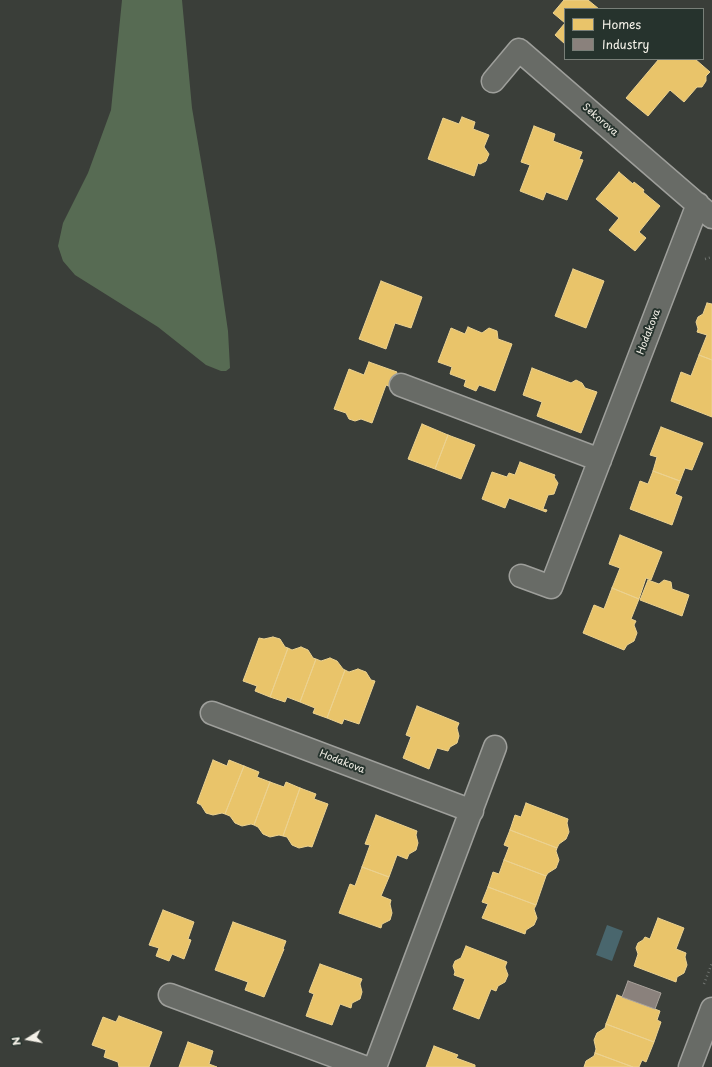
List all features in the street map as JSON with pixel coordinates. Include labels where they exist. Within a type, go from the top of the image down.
[{"type":"street","name":"Sekorova","points":[[493,81],[519,50],[705,211]]},
{"type":"street","name":"Hodakova","points":[[521,576],[552,587],[600,460],[705,211]]},
{"type":"street","points":[[401,385],[600,460]]},
{"type":"street","name":"Hodakova","points":[[212,713],[472,811]]},
{"type":"street","points":[[375,1067],[495,747]]},
{"type":"street","points":[[170,995],[364,1067]]},
{"type":"street","points":[[690,1067],[712,1009]]},
{"type":"green space","points":[[122,0],[182,0],[192,108],[216,249],[228,331],[230,368],[226,371],[221,371],[206,365],[158,327],[75,275],[63,261],[58,246],[63,223],[88,173],[111,110]]},
{"type":"water","points":[[607,925],[623,931],[612,961],[596,955]]},
{"type":"building: Homes","points":[[564,0],[588,0],[598,8],[564,8],[564,22],[553,13]]},
{"type":"building: Homes","points":[[564,24],[564,43],[555,35]]},
{"type":"building: Homes","points":[[658,60],[696,60],[710,72],[706,76],[706,81],[702,87],[697,87],[684,102],[670,90],[648,116],[626,98]]},
{"type":"building: Homes","points":[[462,117],[475,122],[473,129],[489,135],[484,147],[489,154],[486,161],[480,164],[478,163],[474,176],[428,159],[443,118],[459,124]]},
{"type":"building: Homes","points":[[534,126],[555,134],[553,141],[582,152],[579,159],[583,160],[567,200],[546,192],[543,200],[520,191],[530,165],[521,162]]},
{"type":"building: Homes","points":[[619,172],[633,184],[634,182],[644,190],[643,192],[660,206],[639,232],[646,238],[635,251],[609,230],[619,218],[596,199]]},
{"type":"building: Homes","points":[[573,269],[604,281],[586,328],[555,316]]},
{"type":"building: Homes","points":[[381,281],[422,297],[411,328],[395,323],[386,349],[359,339]]},
{"type":"building: Homes","points":[[707,303],[712,304],[712,360],[699,355],[707,335],[697,332],[698,329],[696,322],[698,317],[703,314]]},
{"type":"building: Homes","points":[[468,327],[482,333],[489,328],[497,331],[498,339],[512,344],[495,391],[479,385],[476,391],[464,386],[466,380],[450,374],[452,367],[438,362],[451,328],[465,334]]},
{"type":"building: Homes","points":[[699,355],[712,360],[712,417],[671,401],[681,372],[691,376]]},
{"type":"building: Homes","points":[[369,362],[397,372],[391,387],[386,385],[372,423],[361,419],[355,421],[349,419],[346,413],[334,409],[349,369],[364,375]]},
{"type":"building: Homes","points":[[532,368],[571,383],[576,380],[582,383],[585,388],[597,392],[581,433],[537,416],[542,402],[523,395]]},
{"type":"building: Homes","points":[[422,424],[448,435],[435,469],[408,459]]},
{"type":"building: Homes","points":[[661,427],[703,443],[692,470],[685,468],[680,481],[653,471],[657,457],[650,455]]},
{"type":"building: Homes","points":[[448,435],[475,445],[461,479],[435,469]]},
{"type":"building: Homes","points":[[520,462],[555,475],[554,477],[558,483],[554,494],[548,495],[543,509],[547,510],[546,512],[509,498],[505,508],[482,499],[492,472],[507,477],[509,473],[515,475]]},
{"type":"building: Homes","points":[[653,471],[680,481],[675,494],[682,497],[672,525],[630,509],[640,481],[648,484]]},
{"type":"building: Homes","points":[[620,535],[662,552],[651,580],[646,578],[639,599],[612,588],[620,568],[609,564]]},
{"type":"building: Homes","points":[[648,580],[659,584],[664,580],[671,582],[672,589],[689,595],[682,616],[640,600]]},
{"type":"building: Homes","points":[[612,588],[639,599],[631,619],[636,621],[634,625],[637,633],[634,641],[627,645],[624,650],[583,633],[594,605],[604,609]]},
{"type":"building: Homes","points":[[273,637],[280,639],[285,647],[288,648],[270,697],[255,691],[257,686],[243,681],[259,638],[264,639]]},
{"type":"building: Homes","points":[[301,647],[308,650],[313,658],[316,659],[300,702],[287,697],[285,702],[270,697],[288,648],[292,650]]},
{"type":"building: Homes","points":[[330,658],[337,661],[345,670],[327,718],[313,713],[315,708],[300,702],[316,659],[321,661]]},
{"type":"building: Homes","points":[[358,669],[366,672],[371,680],[375,681],[359,724],[344,719],[342,724],[327,718],[345,670],[349,672]]},
{"type":"building: Homes","points":[[417,706],[459,723],[457,728],[459,736],[457,743],[450,747],[448,751],[437,748],[429,769],[403,758],[411,737],[406,735]]},
{"type":"building: Homes","points":[[213,760],[227,766],[229,760],[244,766],[225,814],[222,813],[213,815],[206,813],[201,805],[197,803]]},
{"type":"building: Homes","points":[[244,766],[259,772],[257,777],[270,782],[254,825],[251,824],[242,826],[235,823],[230,816],[225,814]]},
{"type":"building: Homes","points":[[270,782],[284,787],[286,782],[300,788],[283,836],[279,835],[270,837],[263,834],[258,827],[254,825]]},
{"type":"building: Homes","points":[[300,788],[316,794],[314,799],[328,804],[312,847],[308,846],[299,848],[292,845],[287,837],[283,836]]},
{"type":"building: Homes","points":[[526,803],[568,819],[567,823],[569,832],[566,839],[559,844],[557,848],[510,830],[515,815],[521,817]]},
{"type":"building: Homes","points":[[376,815],[417,831],[416,835],[418,843],[416,850],[409,854],[407,859],[397,855],[389,877],[362,867],[370,845],[365,844]]},
{"type":"building: Homes","points":[[510,830],[557,848],[556,851],[559,860],[556,868],[546,876],[504,860],[509,847],[504,845]]},
{"type":"building: Homes","points":[[504,860],[546,876],[536,905],[488,887],[493,872],[499,874]]},
{"type":"building: Homes","points":[[362,867],[389,877],[381,896],[391,900],[390,904],[392,913],[390,920],[382,924],[381,928],[339,913],[350,884],[355,886]]},
{"type":"building: Homes","points":[[488,887],[536,905],[534,909],[537,918],[534,925],[526,930],[525,934],[482,918],[488,904],[482,902]]},
{"type":"building: Homes","points":[[163,910],[194,922],[188,939],[191,940],[184,959],[172,954],[169,961],[156,956],[159,948],[149,945]]},
{"type":"building: Homes","points":[[658,918],[684,928],[676,949],[686,953],[685,957],[687,965],[684,973],[677,977],[676,982],[634,966],[638,954],[636,948],[638,943],[645,937],[650,939]]},
{"type":"building: Homes","points":[[233,922],[286,941],[264,997],[245,990],[248,982],[215,970]]},
{"type":"building: Homes","points":[[466,946],[507,962],[505,967],[508,975],[505,982],[498,986],[496,991],[491,989],[479,1019],[453,1009],[465,979],[454,975],[455,972],[453,966],[455,961],[461,958]]},
{"type":"building: Homes","points":[[320,964],[362,979],[360,984],[362,992],[360,999],[352,1003],[351,1008],[340,1004],[332,1025],[306,1016],[314,994],[309,992]]},
{"type":"building: Homes","points":[[617,995],[660,1011],[657,1020],[661,1022],[654,1042],[606,1024]]},
{"type":"building: Homes","points":[[119,1016],[162,1032],[149,1067],[119,1067],[118,1062],[104,1057],[106,1050],[92,1045],[103,1017],[116,1022]]},
{"type":"building: Homes","points":[[606,1024],[654,1042],[646,1062],[642,1060],[639,1067],[633,1067],[595,1053],[596,1049],[594,1040],[597,1033],[605,1028]]},
{"type":"building: Homes","points":[[188,1042],[213,1051],[209,1064],[217,1067],[179,1067]]},
{"type":"building: Homes","points":[[434,1046],[458,1055],[456,1058],[475,1065],[475,1067],[426,1067]]},
{"type":"building: Homes","points":[[595,1053],[633,1067],[584,1067],[586,1061],[594,1056]]},
{"type":"building: Industry","points":[[628,981],[661,993],[655,1009],[622,997]]}]
